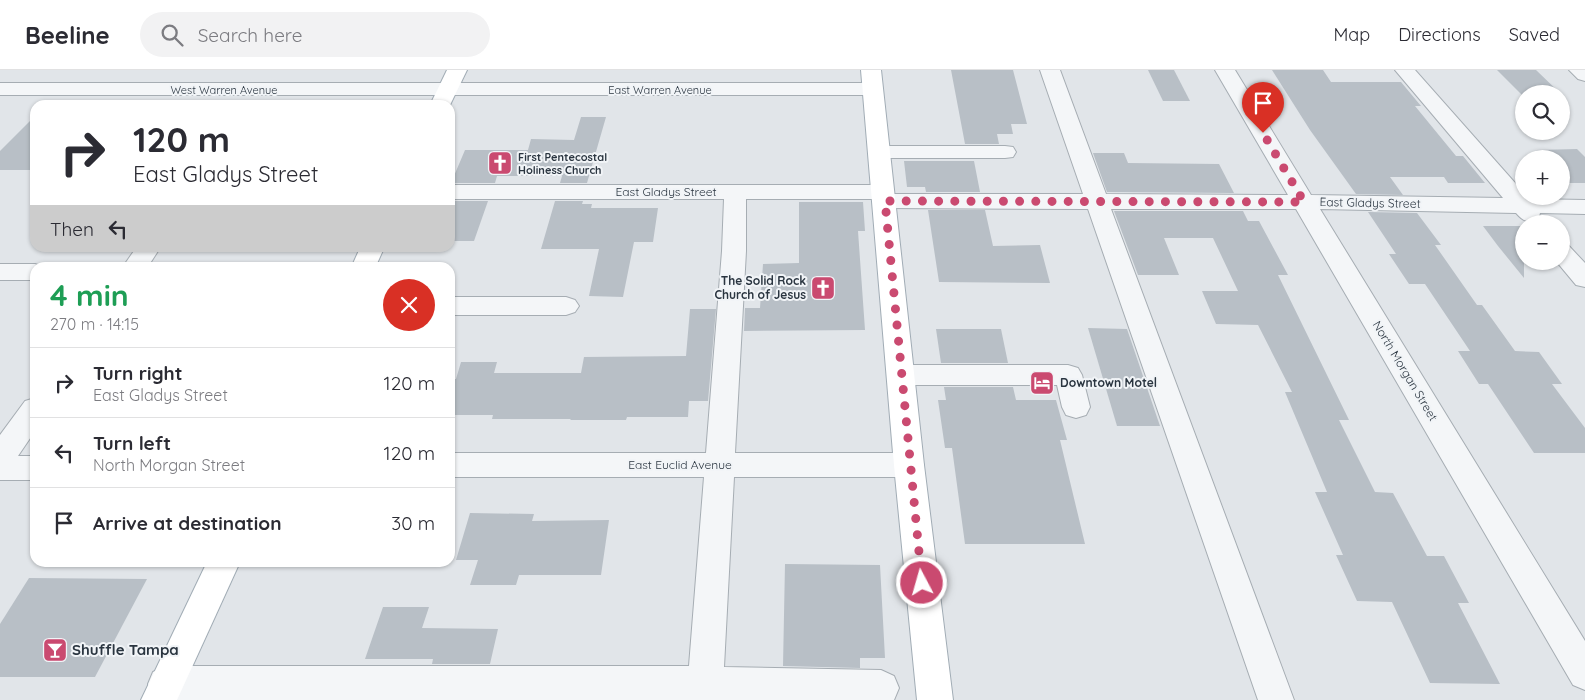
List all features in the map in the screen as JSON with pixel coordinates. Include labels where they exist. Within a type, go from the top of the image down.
[{"type":"main road","points":[[444,97],[457,70]]},
{"type":"main road","points":[[872,80],[909,466],[935,700]]},
{"type":"main road","points":[[163,692],[222,567]]},
{"type":"street","points":[[0,105],[8,89],[37,70]]},
{"type":"street","points":[[759,90],[761,70]]},
{"type":"street","points":[[1050,70],[1276,700]]},
{"type":"street","name":"North Morgan Street","points":[[1225,70],[1585,673]]},
{"type":"street","points":[[1405,70],[1530,215]]},
{"type":"street","points":[[1579,70],[1585,76]]},
{"type":"street","name":"East Warren Avenue","points":[[444,97],[759,90],[872,80]]},
{"type":"street","name":"West Warren Avenue","points":[[8,89],[444,97]]},
{"type":"street","points":[[879,152],[1004,152]]},
{"type":"street","name":"East Gladys Street","points":[[455,192],[735,192],[1098,202],[1304,202],[1585,206]]},
{"type":"street","points":[[705,692],[734,252],[735,192]]},
{"type":"street","points":[[1570,262],[1585,280]]},
{"type":"street","points":[[0,272],[30,272]]},
{"type":"street","points":[[455,306],[566,306]]},
{"type":"street","points":[[901,375],[1068,375],[1076,407]]},
{"type":"street","points":[[0,458],[30,416]]},
{"type":"street","name":"East Euclid Avenue","points":[[455,465],[909,466]]},
{"type":"street","points":[[0,468],[30,468]]},
{"type":"street","points":[[163,692],[705,692],[881,688]]},
{"type":"building","points":[[951,70],[1013,70],[1027,124],[1011,124],[1013,134],[997,134],[999,144],[965,144]]},
{"type":"building","points":[[1148,70],[1174,70],[1190,101],[1163,101]]},
{"type":"building","points":[[1272,70],[1323,70],[1331,82],[1401,82],[1421,106],[1415,106],[1456,156],[1463,156],[1485,183],[1448,183],[1444,177],[1390,177],[1403,195],[1356,194],[1310,130]]},
{"type":"building","points":[[1497,70],[1536,70],[1552,85],[1515,85],[1515,88]]},
{"type":"building","points":[[581,117],[606,117],[587,183],[560,183],[562,176],[497,176],[495,183],[455,183],[455,174],[465,150],[528,150],[531,139],[574,140]]},
{"type":"building","points":[[30,121],[30,170],[0,170],[0,151]]},
{"type":"building","points":[[1577,149],[1585,157],[1585,183],[1570,183],[1570,150],[1536,150]]},
{"type":"building","points":[[1093,153],[1124,153],[1128,163],[1219,164],[1234,193],[1107,192]]},
{"type":"building","points":[[904,161],[974,161],[980,192],[926,192],[925,187],[907,187]]},
{"type":"building","points":[[455,201],[488,201],[474,241],[455,241]]},
{"type":"building","points":[[555,201],[583,201],[582,204],[592,204],[591,208],[658,208],[653,242],[634,242],[623,297],[589,296],[599,249],[541,249]]},
{"type":"building","points":[[799,202],[863,202],[865,231],[858,231],[865,330],[744,331],[745,308],[760,308],[763,264],[799,263]]},
{"type":"building","points":[[928,210],[985,210],[993,246],[1040,245],[1050,283],[939,282]]},
{"type":"building","points":[[1114,211],[1243,211],[1248,221],[1259,221],[1288,275],[1278,275],[1349,420],[1339,420],[1375,492],[1393,493],[1427,556],[1444,556],[1469,603],[1458,603],[1500,684],[1430,683],[1392,602],[1357,601],[1336,555],[1343,555],[1315,492],[1327,492],[1285,392],[1292,392],[1258,325],[1216,324],[1202,291],[1238,291],[1213,238],[1164,238],[1179,275],[1138,275]]},
{"type":"building","points":[[1368,212],[1417,213],[1441,245],[1435,245],[1477,305],[1482,305],[1515,351],[1539,352],[1562,384],[1552,384],[1585,428],[1585,453],[1534,453],[1488,384],[1479,384],[1458,351],[1470,351],[1425,284],[1409,284],[1389,254],[1396,254]]},
{"type":"building","points":[[1483,226],[1515,226],[1515,267]]},
{"type":"building","points":[[1518,270],[1524,270],[1524,278]]},
{"type":"building","points":[[690,309],[716,309],[708,401],[689,401],[688,417],[627,417],[626,420],[570,420],[492,419],[493,415],[455,415],[455,379],[461,362],[497,362],[494,373],[581,373],[584,357],[686,356]]},
{"type":"building","points":[[1088,328],[1127,329],[1160,426],[1117,426]]},
{"type":"building","points":[[936,329],[1001,329],[1008,363],[941,363]]},
{"type":"building","points":[[944,387],[1013,387],[1016,400],[1056,400],[1067,440],[1060,440],[1085,544],[965,544],[952,448],[945,448],[938,400],[946,400]]},
{"type":"building","points":[[470,513],[534,514],[532,521],[609,520],[601,575],[519,575],[516,585],[470,585],[478,560],[456,560]]},
{"type":"building","points":[[785,564],[880,565],[885,658],[860,658],[860,668],[783,666]]},
{"type":"building","name":"Shuffle Tampa","points":[[29,578],[147,579],[95,677],[0,677],[0,624]]},
{"type":"building","points":[[383,607],[429,607],[422,628],[498,629],[490,664],[432,664],[433,659],[365,659]]},
{"type":"place","name":"First Pentecostal Holiness Church","points":[[500,163]]},
{"type":"place","name":"The Solid Rock Church of Jesus","points":[[823,288]]},
{"type":"place","name":"Downtown Motel","points":[[1042,383]]},
{"type":"place","name":"Shuffle Tampa","points":[[55,650]]},
{"type":"route","points":[[922,583],[909,466],[885,201],[1304,202],[1263,133]]}]
